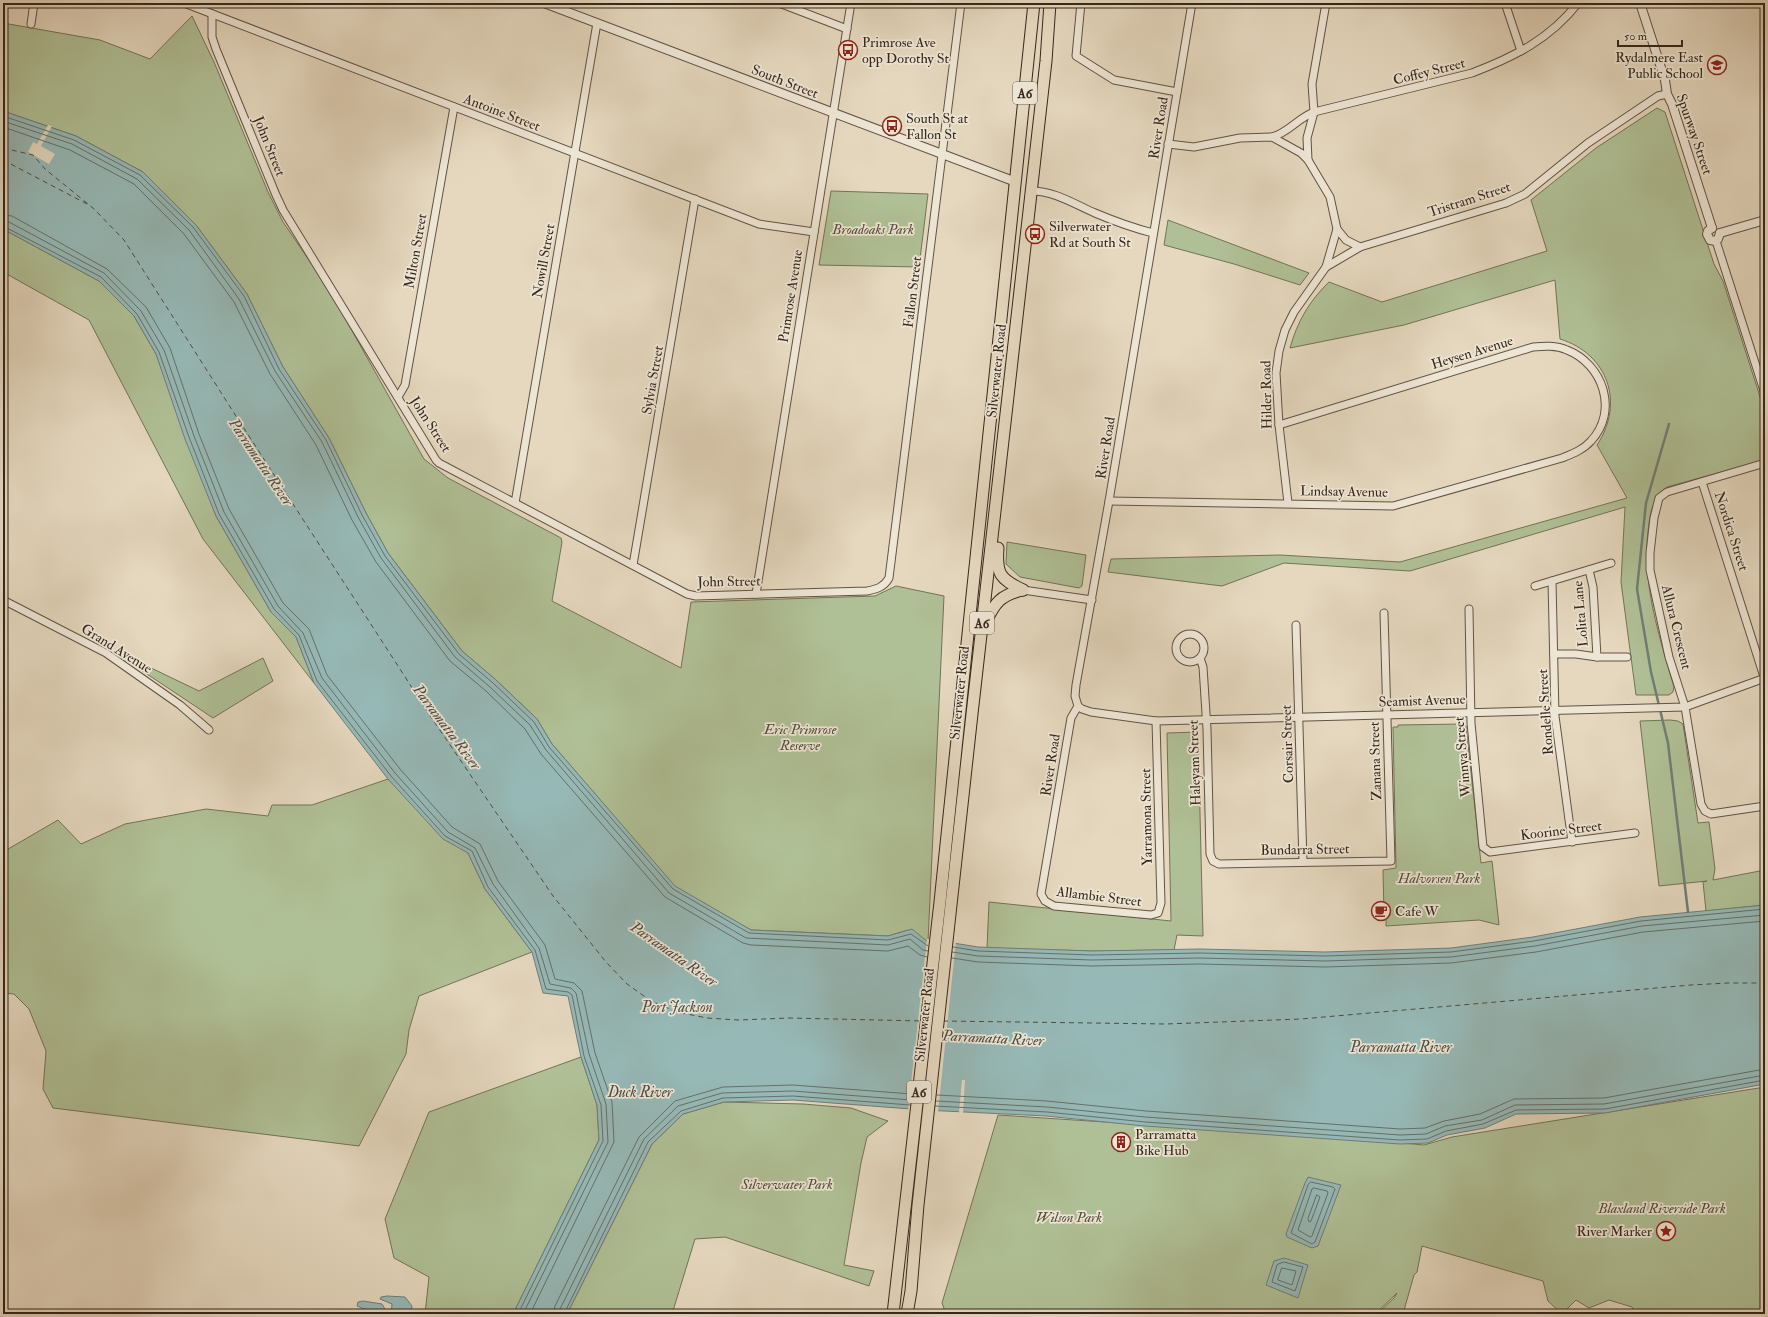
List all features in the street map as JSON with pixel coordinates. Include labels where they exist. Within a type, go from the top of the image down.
[{"type":"highway","name":"Silverwater Road","points":[[893,1314],[898,1283],[940,902],[1034,3]]},
{"type":"highway","name":"Silverwater Road","points":[[907,1314],[911,1291],[918,1205],[1031,191],[1050,3]]},
{"type":"highway","points":[[1047,43],[1054,26],[1057,3]]},
{"type":"highway","points":[[1000,473],[1003,476],[1004,482],[997,566],[1003,579],[1022,590]]},
{"type":"highway","points":[[981,631],[997,602],[1009,593],[1022,590]]},
{"type":"highway","points":[[911,1291],[911,1314]]},
{"type":"street","points":[[31,24],[34,3]]},
{"type":"street","name":"Antoine Street","points":[[184,3],[759,224],[814,232]]},
{"type":"street","name":"South Street","points":[[544,3],[833,114],[1016,182]]},
{"type":"street","points":[[778,3],[846,29]]},
{"type":"street","name":"Primrose Avenue","points":[[756,594],[851,3]]},
{"type":"street","name":"Fallon Street","points":[[886,584],[889,578],[961,3]]},
{"type":"street","points":[[1081,3],[1076,56],[1114,80],[1177,92]]},
{"type":"street","name":"River Road","points":[[1041,894],[1071,718],[1078,706],[1076,690],[1192,3]]},
{"type":"street","name":"Hilder Road","points":[[1288,503],[1279,425],[1276,373],[1279,351],[1285,330],[1304,296],[1326,267],[1337,229],[1330,197],[1308,160],[1307,138],[1314,112],[1312,84],[1326,3]]},
{"type":"street","points":[[1505,3],[1522,51]]},
{"type":"street","name":"Coffey Street","points":[[1168,144],[1194,147],[1240,138],[1272,137],[1282,133],[1305,116],[1314,112],[1472,73],[1498,63],[1522,51],[1546,36],[1565,19],[1578,3]]},
{"type":"street","name":"Spurway Street","points":[[1640,3],[1665,80],[1667,94],[1672,104],[1712,228]]},
{"type":"street","name":"John Street","points":[[212,14],[212,37],[214,43],[278,199],[439,463],[692,595],[867,591],[876,589],[886,584]]},
{"type":"street","name":"Nowill Street","points":[[515,503],[597,23]]},
{"type":"street","name":"Tristram Street","points":[[1326,267],[1360,247],[1506,203],[1525,194],[1607,129],[1658,96],[1667,94]]},
{"type":"street","name":"Milton Street","points":[[398,397],[405,385],[454,107]]},
{"type":"street","points":[[1272,137],[1301,153],[1308,160]]},
{"type":"street","points":[[1031,191],[1040,191],[1066,198],[1126,226],[1154,233]]},
{"type":"street","name":"Sylvia Street","points":[[633,565],[695,200]]},
{"type":"street","points":[[1720,233],[1765,220]]},
{"type":"street","points":[[1712,228],[1716,228],[1720,233],[1720,238],[1716,241],[1712,241],[1708,238],[1708,231],[1712,228]]},
{"type":"street","points":[[1337,229],[1346,240],[1360,247]]},
{"type":"street","points":[[1716,241],[1765,394]]},
{"type":"street","name":"Heysen Avenue","points":[[1279,425],[1533,347],[1551,346],[1566,349],[1582,357],[1599,376],[1604,394],[1605,409],[1601,427],[1591,441]]},
{"type":"street","name":"Lindsay Avenue","points":[[1109,501],[1393,506],[1562,458],[1577,452],[1591,441]]},
{"type":"street","name":"Allura Crescent","points":[[1765,463],[1667,492],[1659,498],[1654,518],[1650,553],[1653,584],[1682,707],[1701,804],[1705,810],[1711,814],[1765,806]]},
{"type":"street","name":"Nordica Street","points":[[1702,482],[1765,679]]},
{"type":"street","points":[[1535,586],[1611,563]]},
{"type":"street","name":"Lolita Lane","points":[[1589,570],[1593,587],[1597,657]]},
{"type":"street","name":"Rondelle Street","points":[[1552,581],[1556,710],[1572,842]]},
{"type":"street","points":[[1022,590],[1092,600]]},
{"type":"street","name":"Grand Avenue","points":[[3,600],[106,653],[190,713],[209,730]]},
{"type":"street","name":"Winnya Street","points":[[1469,608],[1470,712],[1483,847],[1490,852]]},
{"type":"street","name":"Zanana Street","points":[[1384,614],[1391,861]]},
{"type":"street","name":"Corsair Street","points":[[1296,625],[1303,862]]},
{"type":"street","name":"Haleyam Street","points":[[1200,658],[1192,662],[1187,662],[1179,658],[1176,654],[1175,646],[1179,638],[1187,634],[1192,634],[1201,639],[1204,650],[1200,658],[1203,667],[1206,719],[1210,854],[1213,861],[1219,864]]},
{"type":"street","name":"Lolita Lane","points":[[1554,654],[1576,654],[1597,657],[1627,657]]},
{"type":"street","name":"Seamist Avenue","points":[[1078,706],[1091,712],[1156,721],[1682,707],[1765,679]]},
{"type":"street","name":"Yarramona Street","points":[[1156,721],[1161,903],[1158,912]]},
{"type":"street","name":"Koorine Street","points":[[1490,852],[1636,833]]},
{"type":"street","name":"Bundarra Street","points":[[1219,864],[1391,861]]},
{"type":"street","name":"Allambie Street","points":[[1041,894],[1045,901],[1054,906],[1151,915],[1158,912]]},
{"type":"green space","name":"Eric Primrose Reserve","points":[[192,16],[214,62],[268,192],[283,222],[328,288],[424,459],[448,478],[561,538],[562,542],[552,601],[681,668],[691,602],[875,596],[896,586],[944,596],[928,942],[908,930],[888,936],[751,930],[675,887],[552,744],[537,719],[496,680],[462,651],[388,553],[366,513],[329,438],[283,367],[247,294],[196,225],[143,172],[76,136],[3,111],[3,23],[100,40],[150,59]]},
{"type":"green space","points":[[1657,108],[1665,112],[1714,264],[1723,281],[1763,406],[1765,421],[1765,460],[1667,487],[1655,501],[1648,531],[1647,571],[1653,610],[1674,687],[1673,692],[1669,695],[1636,695],[1621,582],[1625,507],[1410,571],[1284,563],[1222,586],[1108,572],[1111,559],[1280,555],[1400,562],[1627,498],[1597,445],[1605,429],[1610,413],[1610,397],[1607,382],[1600,368],[1590,356],[1577,346],[1560,339],[1555,280],[1404,325],[1290,348],[1300,320],[1316,296],[1329,282],[1382,302],[1547,251],[1531,200],[1596,148]]},
{"type":"green space","name":"Broadoaks Park","points":[[831,191],[928,194],[919,267],[819,265]]},
{"type":"green space","points":[[1168,220],[1309,273],[1300,285],[1234,264],[1164,245]]},
{"type":"green space","points":[[3,229],[99,281],[134,316],[156,354],[216,516],[271,612],[296,637],[314,683],[203,539],[89,320],[3,272]]},
{"type":"green space","points":[[1007,542],[1086,555],[1082,586],[1079,588],[1020,577],[1006,564]]},
{"type":"green space","points":[[263,658],[273,681],[213,718],[141,670],[147,666],[199,691]]},
{"type":"green space","points":[[1640,721],[1678,721],[1683,724],[1698,823],[1709,822],[1715,869],[1713,880],[1765,870],[1765,905],[1706,911],[1703,882],[1707,881],[1659,886]]},
{"type":"green space","name":"Halvorsen Park","points":[[1462,724],[1461,726],[1466,726],[1481,863],[1492,861],[1499,925],[1479,920],[1386,926],[1386,915],[1384,915],[1383,870],[1396,868],[1393,727],[1398,727],[1398,725]]},
{"type":"green space","points":[[1198,732],[1203,936],[1177,935],[1174,950],[1092,951],[987,948],[989,902],[1171,921],[1167,733]]},
{"type":"green space","points":[[388,779],[468,853],[485,889],[532,952],[419,996],[409,1030],[406,1054],[359,1146],[53,1108],[43,1089],[46,1051],[29,1009],[14,994],[3,993],[3,852],[58,820],[81,844],[125,824],[206,809],[268,816],[272,805],[312,805]]},
{"type":"green space","points":[[581,1057],[597,1105],[599,1140],[513,1314],[425,1314],[429,1277],[394,1258],[385,1219],[429,1112]]},
{"type":"green space","points":[[1765,1087],[1765,1314],[1636,1314],[1632,1307],[1609,1300],[1589,1308],[1576,1300],[1562,1314],[1548,1301],[1543,1281],[1422,1246],[1417,1272],[1414,1275],[1403,1314],[1377,1314],[1394,1298],[1397,1293],[1375,1314],[946,1314],[942,1303],[998,1115],[1347,1138],[1424,1145],[1452,1137]]},
{"type":"green space","name":"Silverwater Park","points":[[724,1102],[803,1104],[851,1108],[888,1121],[867,1137],[861,1163],[844,1265],[874,1271],[869,1286],[725,1237],[695,1239],[672,1314],[567,1314],[652,1144],[683,1114]]},
{"type":"water","name":"Port Jackson","points":[[3,111],[76,136],[143,172],[196,225],[247,294],[283,367],[329,438],[366,513],[388,553],[462,651],[496,680],[537,719],[552,744],[675,886],[751,930],[888,936],[912,929],[928,942],[941,941],[978,947],[1092,951],[1200,949],[1325,952],[1451,948],[1533,937],[1640,917],[1765,905],[1765,1084],[1605,1113],[1516,1114],[1485,1128],[1447,1135],[1428,1143],[1400,1144],[1145,1126],[1046,1116],[924,1110],[793,1100],[724,1102],[683,1114],[652,1144],[567,1314],[513,1314],[599,1140],[597,1105],[581,1057],[568,996],[543,993],[532,952],[485,889],[468,853],[443,839],[388,779],[314,683],[296,637],[271,612],[216,516],[185,439],[156,354],[134,316],[99,281],[3,229]]},
{"type":"water","points":[[1308,1177],[1341,1185],[1318,1246],[1312,1248],[1287,1237],[1286,1234]]},
{"type":"water","points":[[1284,1258],[1308,1265],[1298,1298],[1266,1285],[1274,1261]]},
{"type":"water","points":[[381,1297],[405,1297],[412,1306],[411,1314],[391,1314],[392,1304],[380,1299]]},
{"type":"water","points":[[363,1301],[382,1304],[388,1314],[369,1314],[369,1311],[357,1306],[358,1302]]},
{"type":"pier","points":[[48,125],[52,126],[41,146],[55,154],[49,164],[28,152],[33,142],[37,144]]},
{"type":"pier","points":[[927,939],[956,941],[938,1112],[908,1111]]},
{"type":"pier","points":[[962,1080],[965,1080],[963,1113],[959,1113]]},
{"type":"waterway","points":[[1669,424],[1646,503],[1637,589],[1651,672],[1668,743],[1688,912]]},
{"type":"ferry route","points":[[3,148],[33,155],[45,169],[93,208],[124,240],[433,720],[553,896],[606,962],[627,984],[651,1001],[677,1012],[707,1018],[738,1020],[790,1018],[922,1021]]},
{"type":"ferry route","points":[[3,160],[89,205]]},
{"type":"ferry route","points":[[943,1021],[1166,1024],[1301,1019],[1691,985],[1765,983]]},
{"type":"place","name":"Primrose Ave opp Dorothy St","points":[[848,50]]},
{"type":"place","name":"Rydalmere East Public School","points":[[1717,65]]},
{"type":"place","name":"South St at Fallon St","points":[[892,126]]},
{"type":"place","name":"Silverwater Rd at South St","points":[[1035,234]]},
{"type":"place","name":"Cafe W","points":[[1381,911]]},
{"type":"place","name":"Parramatta Bike Hub","points":[[1121,1142]]},
{"type":"place","name":"River Marker","points":[[1666,1231]]},
{"type":"water label","name":"Parramatta River","points":[[261,462]]},
{"type":"water label","name":"Parramatta River","points":[[447,727]]},
{"type":"water label","name":"Parramatta River","points":[[674,954]]},
{"type":"water label","name":"Parramatta River","points":[[993,1038]]},
{"type":"water label","name":"Parramatta River","points":[[1401,1047]]},
{"type":"water label","name":"Duck River","points":[[640,1092]]},
{"type":"park label","name":"Blaxland Riverside Park","points":[[1662,1208]]},
{"type":"park label","name":"Wilson Park","points":[[1069,1217]]}]
